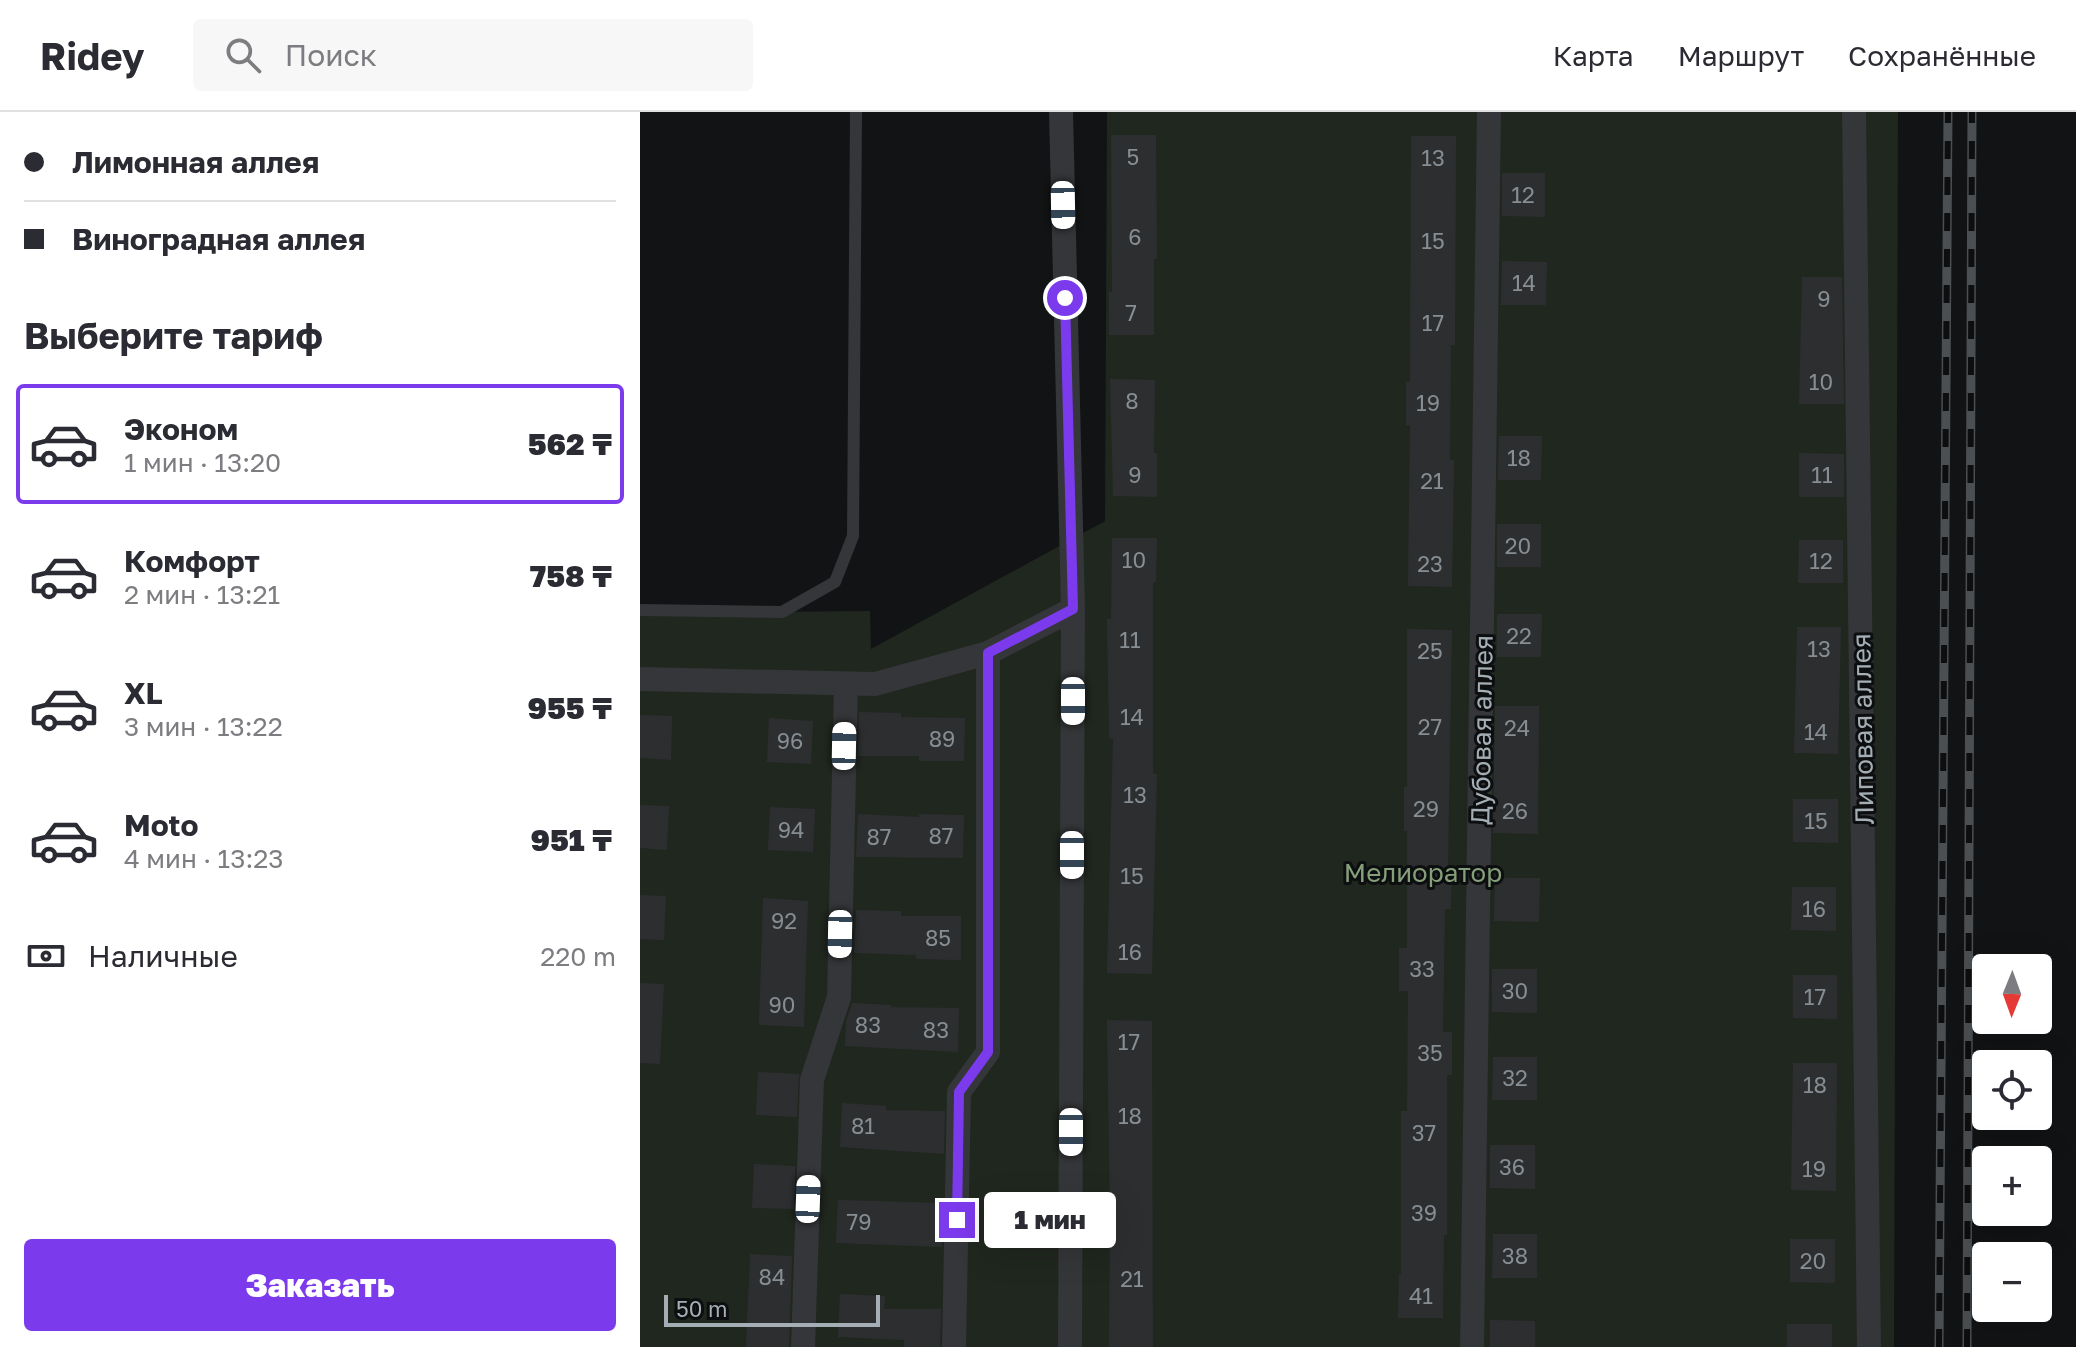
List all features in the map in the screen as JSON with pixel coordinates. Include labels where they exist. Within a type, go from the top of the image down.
[{"type":"street","points":[[1061,112],[1073,609],[1070,1347]]},
{"type":"street","name":"Дубовая аллея","points":[[1472,1347],[1489,112]]},
{"type":"street","name":"Липовая аллея","points":[[1854,112],[1869,1347]]},
{"type":"street","points":[[640,679],[875,684],[988,653],[1073,609]]},
{"type":"street","points":[[954,1347],[959,1092],[988,1052],[988,653]]},
{"type":"street","points":[[803,1347],[812,1080],[839,997],[846,684]]},
{"type":"lane","points":[[640,610],[782,612],[835,582],[853,536],[856,112]]},
{"type":"green space","name":"Мелиоратор","points":[[1107,112],[1898,112],[1894,1347],[640,1347],[640,613],[870,611],[871,649],[1105,521]]},
{"type":"building","points":[[1112,136],[1155,136],[1153,334],[1110,334],[1110,293],[1113,293]]},
{"type":"building","points":[[1412,137],[1455,137],[1454,344],[1450,344],[1449,461],[1453,461],[1451,586],[1409,585],[1411,424],[1407,424],[1407,383],[1411,383]]},
{"type":"building","points":[[1503,174],[1544,174],[1544,216],[1503,215]]},
{"type":"building","points":[[1503,262],[1546,263],[1545,304],[1502,304]]},
{"type":"building","points":[[1803,278],[1841,278],[1843,403],[1800,403]]},
{"type":"building","points":[[1111,380],[1154,381],[1156,496],[1114,495]]},
{"type":"building","points":[[1500,437],[1541,437],[1540,479],[1499,479]]},
{"type":"building","points":[[1800,454],[1843,455],[1843,496],[1800,496]]},
{"type":"building","points":[[1498,525],[1540,525],[1540,566],[1498,566]]},
{"type":"building","points":[[1113,539],[1156,539],[1155,581],[1152,581],[1152,775],[1156,775],[1151,973],[1108,972],[1114,738],[1110,737],[1108,620],[1112,620]]},
{"type":"building","points":[[1800,541],[1842,541],[1842,582],[1799,582]]},
{"type":"building","points":[[1498,615],[1541,615],[1540,656],[1498,656]]},
{"type":"building","points":[[1798,628],[1840,628],[1837,753],[1795,752]]},
{"type":"building","points":[[1408,630],[1451,631],[1447,867],[1451,867],[1450,908],[1444,908],[1442,1033],[1451,1033],[1451,1074],[1446,1074],[1446,1234],[1443,1234],[1442,1317],[1399,1317],[1402,1112],[1408,1112],[1409,990],[1400,990],[1400,949],[1408,949],[1405,788],[1408,788]]},
{"type":"building","points":[[1496,707],[1538,707],[1537,833],[1494,832]]},
{"type":"building","points":[[860,713],[900,714],[900,718],[964,719],[963,760],[920,760],[920,755],[859,755]]},
{"type":"building","points":[[640,716],[671,717],[670,759],[640,757]]},
{"type":"building","points":[[770,719],[812,722],[810,763],[768,761]]},
{"type":"building","points":[[1794,800],[1837,800],[1837,842],[1794,841]]},
{"type":"building","points":[[640,806],[668,807],[666,849],[640,847]]},
{"type":"building","points":[[771,808],[814,810],[812,851],[769,849]]},
{"type":"building","points":[[859,815],[920,818],[920,815],[963,816],[962,857],[857,856]]},
{"type":"building","points":[[1496,879],[1539,879],[1538,921],[1495,920]]},
{"type":"building","points":[[1793,888],[1835,888],[1835,930],[1792,929]]},
{"type":"building","points":[[640,896],[665,897],[663,939],[640,938]]},
{"type":"building","points":[[764,899],[807,902],[803,1026],[760,1024]]},
{"type":"building","points":[[857,911],[900,912],[900,917],[960,917],[960,959],[855,952]]},
{"type":"building","points":[[1493,970],[1536,970],[1536,1012],[1493,1011]]},
{"type":"building","points":[[1794,976],[1836,976],[1836,1018],[1794,1017]]},
{"type":"building","points":[[640,984],[663,985],[659,1063],[640,1062]]},
{"type":"building","points":[[853,1004],[958,1009],[957,1051],[846,1045],[847,1022]]},
{"type":"building","points":[[1108,1021],[1151,1022],[1152,1347],[1110,1347]]},
{"type":"building","points":[[1494,1058],[1536,1058],[1536,1099],[1493,1099]]},
{"type":"building","points":[[1794,1064],[1836,1064],[1835,1190],[1792,1189]]},
{"type":"building","points":[[759,1073],[798,1075],[796,1116],[757,1114]]},
{"type":"building","points":[[843,1104],[885,1107],[885,1111],[944,1112],[943,1153],[841,1146]]},
{"type":"building","points":[[1491,1146],[1534,1146],[1534,1188],[1491,1187]]},
{"type":"building","points":[[755,1165],[794,1167],[793,1208],[753,1207]]},
{"type":"building","points":[[839,1201],[942,1204],[941,1246],[837,1242]]},
{"type":"building","points":[[1494,1235],[1536,1235],[1536,1277],[1493,1277]]},
{"type":"building","points":[[1791,1240],[1834,1240],[1834,1282],[1791,1281]]},
{"type":"building","points":[[751,1255],[791,1257],[788,1347],[747,1347]]},
{"type":"building","points":[[841,1295],[884,1297],[883,1310],[940,1310],[939,1347],[905,1347],[905,1339],[839,1336]]},
{"type":"building","points":[[1491,1321],[1534,1322],[1534,1347],[1491,1347]]},
{"type":"building","points":[[1788,1325],[1831,1325],[1831,1347],[1788,1347]]},
{"type":"railway","points":[[1939,1347],[1948,112]]},
{"type":"railway","points":[[1967,1347],[1972,112]]},
{"type":"route","points":[[957,1220],[959,1092],[988,1052],[988,653],[1073,609],[1065,298]]}]
